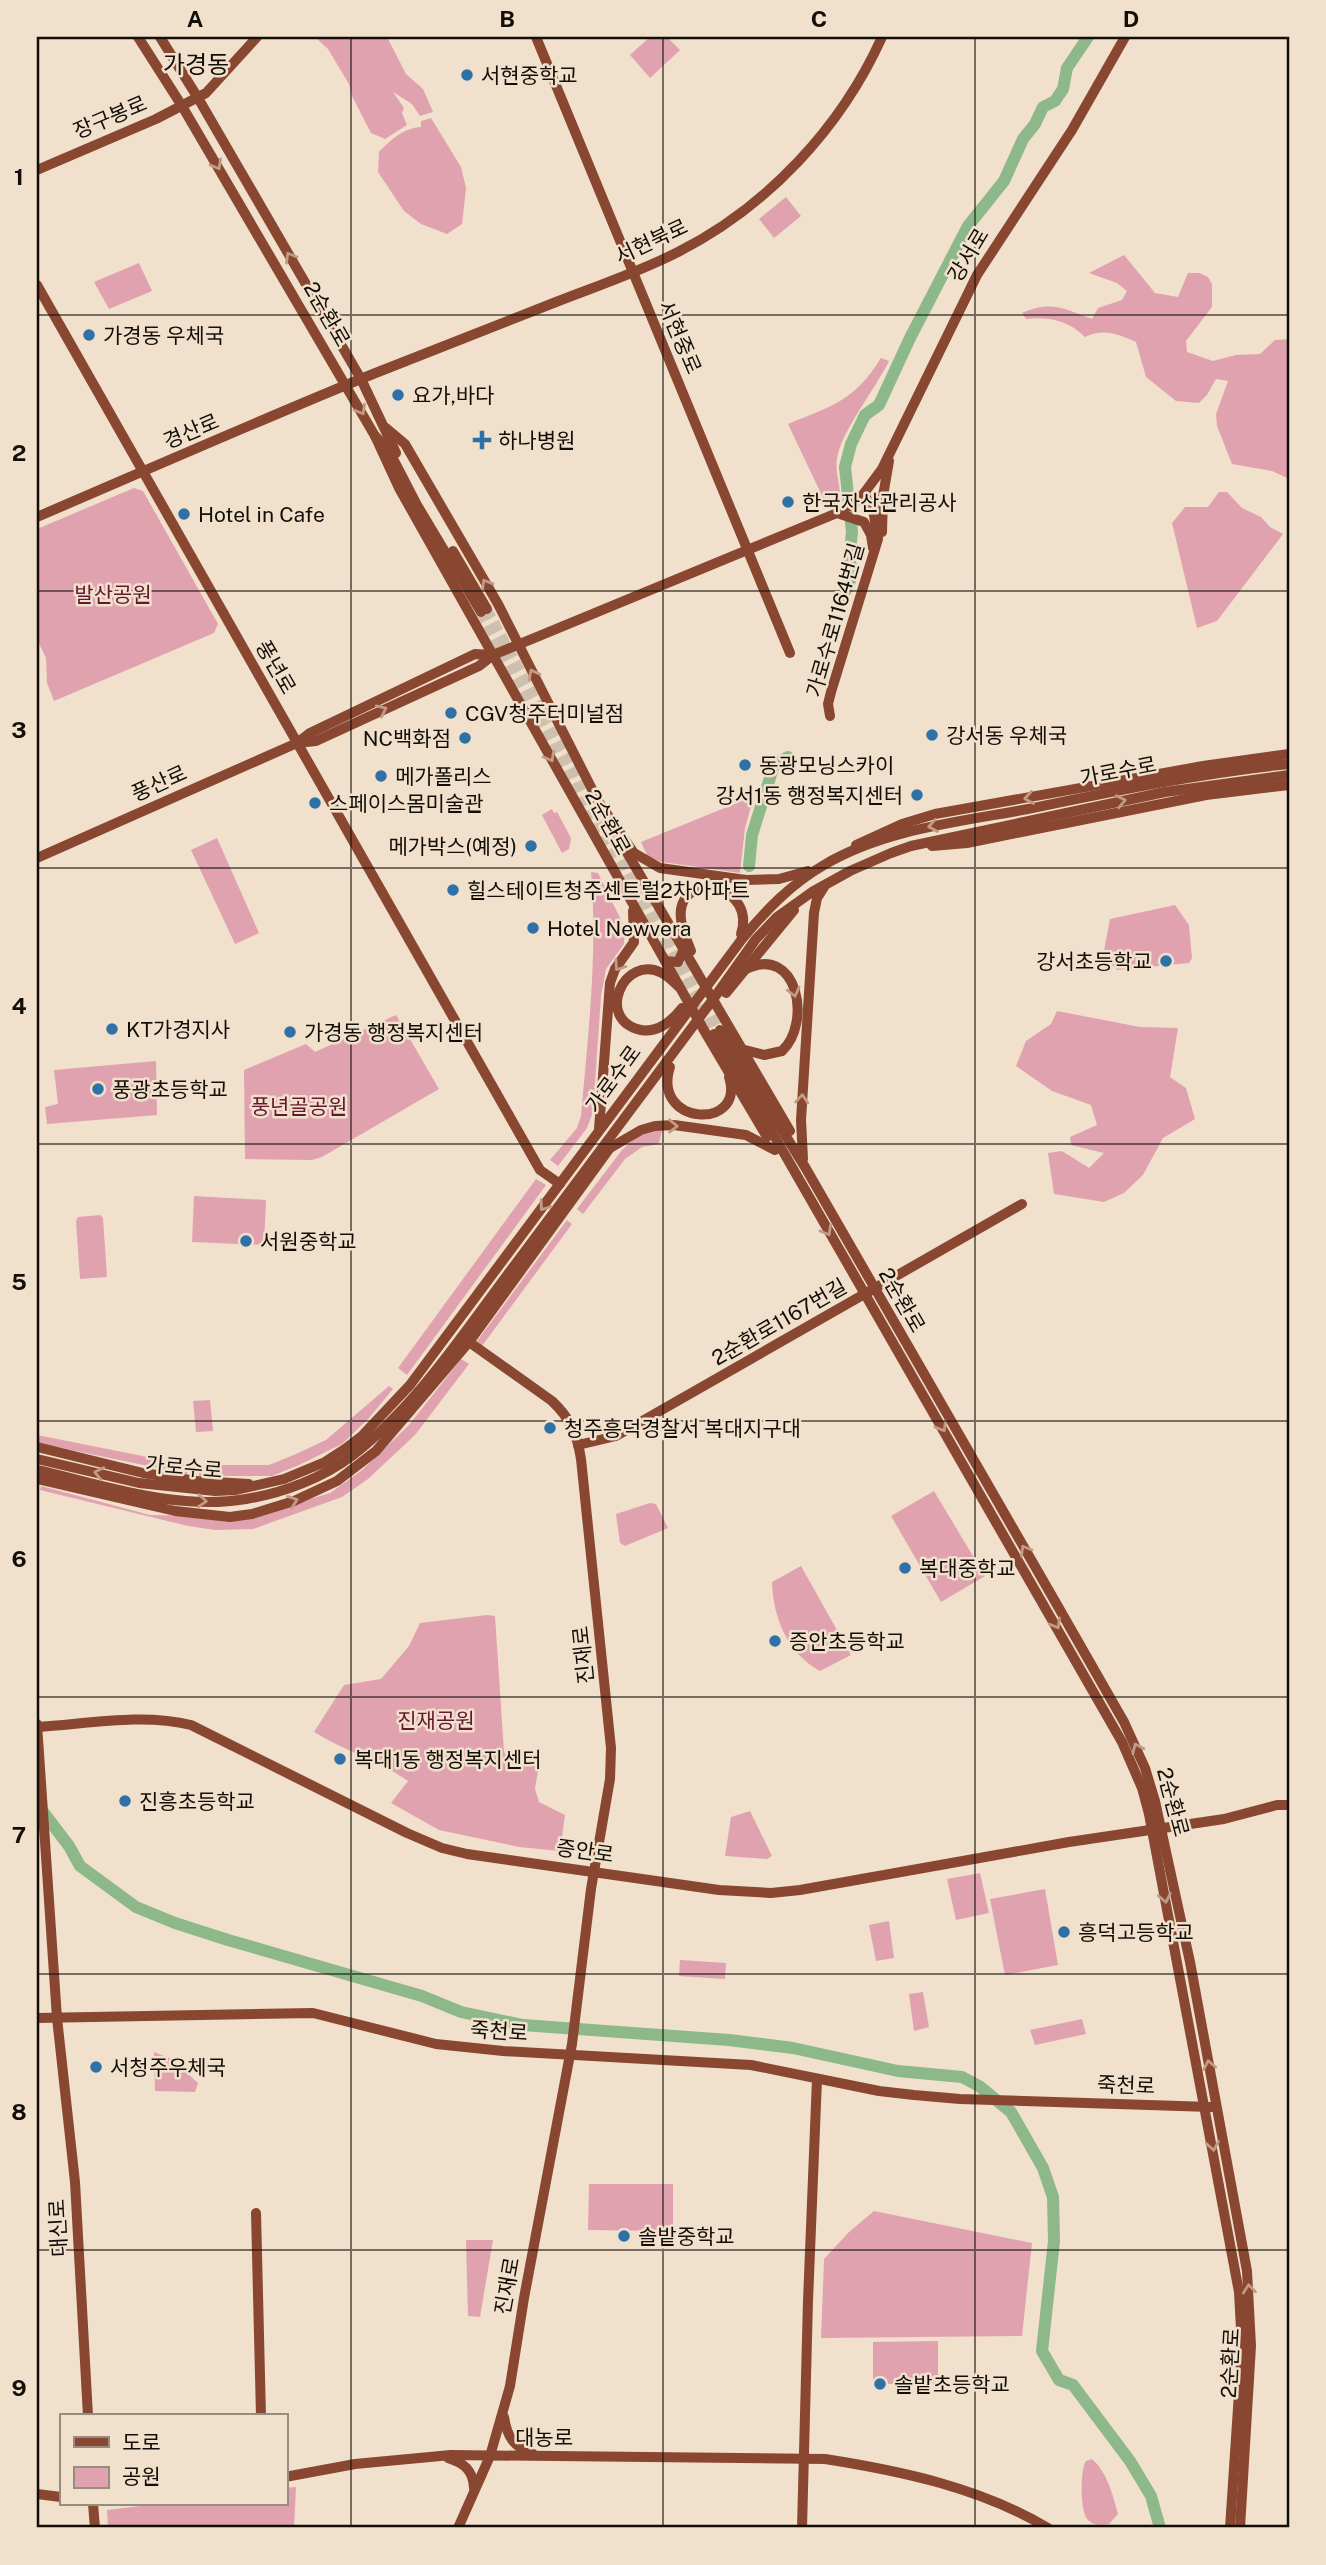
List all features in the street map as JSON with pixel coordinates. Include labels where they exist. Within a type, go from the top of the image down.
[{"type":"street","name":"2순환로","points":[[138,37],[182,106],[346,385],[375,436],[399,488],[689,1004],[775,1150],[794,1171]]},
{"type":"street","name":"2순환로","points":[[160,37],[198,97],[361,379],[422,502],[484,610],[417,505],[388,449],[375,436]]},
{"type":"street","name":"장구봉로","points":[[37,170],[156,120],[206,93],[257,37]]},
{"type":"street","name":"서현중로","points":[[536,37],[790,653]]},
{"type":"street","name":"서현북로","points":[[361,379],[632,272],[706,236],[745,210],[785,176],[812,147],[869,66],[882,37]]},
{"type":"street","name":"강서로","points":[[862,497],[890,455],[977,275],[1072,130],[1125,37]]},
{"type":"street","name":"풍년로","points":[[37,285],[540,1170],[560,1184]]},
{"type":"street","name":"경산로","points":[[37,517],[361,379]]},
{"type":"street","points":[[386,428],[405,443],[498,604],[598,801],[634,853],[660,869],[746,880],[792,876],[825,864]]},
{"type":"street","points":[[878,539],[883,531],[883,496],[890,455]]},
{"type":"street","points":[[518,645],[837,513],[862,497]]},
{"type":"street","name":"가로수로1164번길","points":[[830,716],[828,704],[831,692],[878,539],[873,510],[862,497]]},
{"type":"street","points":[[837,513],[860,520],[866,525],[871,535],[873,555]]},
{"type":"street","name":"풍산로","points":[[37,858],[296,743],[316,741],[479,666],[493,655],[518,645]]},
{"type":"street","points":[[703,981],[762,907],[780,890],[879,833],[935,814],[1203,766],[1289,754]]},
{"type":"street","name":"가로수로","points":[[37,1459],[139,1483],[185,1489],[236,1490],[264,1485],[325,1462],[371,1427],[410,1385],[669,1036],[703,981],[767,908],[794,885],[825,864],[859,849],[924,828],[1205,774],[1289,764]]},
{"type":"street","name":"가로수로","points":[[445,1368],[469,1342],[670,1067],[764,929],[785,910],[828,883],[911,846],[1165,792],[1289,775]]},
{"type":"street","name":"가로수로","points":[[911,846],[967,843],[1206,795],[1289,785]]},
{"type":"street","name":"2순환로","points":[[598,801],[794,1136],[805,1167]]},
{"type":"street","points":[[859,849],[865,854],[866,864]]},
{"type":"street","points":[[805,1167],[800,1128],[814,913],[819,894],[828,883]]},
{"type":"street","points":[[703,981],[681,922],[681,907],[688,897],[708,887],[728,893],[738,902],[742,911],[741,934]]},
{"type":"street","points":[[716,1001],[782,922],[812,892]]},
{"type":"street","points":[[598,1132],[610,983],[615,969],[634,942],[632,904]]},
{"type":"street","points":[[665,961],[673,964],[679,962],[684,949]]},
{"type":"street","points":[[742,971],[761,964],[780,969],[792,982],[797,1005],[794,1033],[785,1048],[778,1053],[764,1055],[744,1050]]},
{"type":"street","points":[[679,986],[662,973],[641,971],[625,980],[617,996],[621,1017],[629,1025],[640,1029],[657,1029],[689,1004]]},
{"type":"street","points":[[676,1015],[669,1036],[678,1036],[680,1045]]},
{"type":"street","name":"가로수로","points":[[37,1470],[135,1493],[184,1500],[229,1501],[259,1496],[309,1481],[351,1456],[429,1379],[680,1045],[700,1023]]},
{"type":"street","name":"2순환로","points":[[869,1293],[805,1167],[717,1032],[794,1171],[1124,1722],[1145,1768],[1236,2266],[1242,2323],[1230,2528]]},
{"type":"street","points":[[670,1067],[668,1086],[674,1101],[686,1112],[704,1115],[720,1109],[731,1096],[730,1082],[722,1060]]},
{"type":"street","points":[[610,1148],[641,1130],[674,1125],[746,1135],[775,1150]]},
{"type":"street","name":"2순환로1167번길","points":[[578,1445],[615,1436],[1021,1204]]},
{"type":"street","name":"진재로","points":[[458,2528],[490,2455],[510,2386],[571,2049],[594,1872],[610,1779],[611,1748],[578,1445],[569,1419],[552,1401],[469,1342]]},
{"type":"street","points":[[429,1379],[445,1368]]},
{"type":"street","points":[[37,1479],[153,1507],[202,1515],[230,1517],[252,1514],[315,1493],[359,1465],[395,1429],[445,1368]]},
{"type":"street","points":[[395,1429],[417,1391]]},
{"type":"street","points":[[37,1447],[143,1474],[264,1485]]},
{"type":"street","points":[[135,1493],[202,1515]]},
{"type":"street","name":"증안로","points":[[37,1725],[152,1719],[179,1722],[442,1848],[467,1854],[719,1890],[771,1893],[800,1890],[1069,1842],[1224,1819],[1277,1805],[1289,1805]]},
{"type":"street","name":"대신로","points":[[37,1725],[57,2018],[75,2182],[88,2414]]},
{"type":"street","name":"2순환로","points":[[1157,1830],[1217,2107],[1247,2271],[1251,2319],[1240,2528]]},
{"type":"street","name":"죽천로","points":[[37,2018],[313,2013],[436,2044],[571,2049],[739,2064],[879,2091],[960,2099],[1217,2107]]},
{"type":"street","points":[[802,2528],[807,2312],[817,2079]]},
{"type":"street","points":[[256,2213],[261,2414]]},
{"type":"street","points":[[503,2413],[511,2441],[520,2448],[541,2456]]},
{"type":"street","points":[[441,2456],[459,2462],[470,2470],[474,2491]]},
{"type":"street","name":"대농로","points":[[287,2477],[355,2464],[441,2456],[825,2459],[885,2468],[934,2481],[999,2504],[1048,2528]]},
{"type":"street","points":[[37,2494],[60,2497]]},
{"type":"street","points":[[93,2506],[95,2528]]},
{"type":"green space","points":[[315,37],[387,37],[406,74],[423,89],[433,112],[420,116],[412,104],[393,92],[404,108],[402,113],[407,125],[385,139],[371,133],[352,96],[349,84],[328,49]]},
{"type":"green space","points":[[650,37],[667,37],[680,50],[650,78],[630,55]]},
{"type":"green space","points":[[431,118],[461,167],[466,188],[462,224],[447,234],[421,224],[404,211],[378,172],[379,152],[398,135],[421,127],[421,121]]},
{"type":"green space","points":[[786,197],[801,216],[774,238],[759,219]]},
{"type":"green space","points":[[1124,255],[1155,293],[1178,297],[1188,273],[1199,273],[1208,277],[1212,284],[1212,307],[1186,341],[1187,352],[1213,361],[1236,355],[1260,354],[1275,340],[1289,339],[1289,479],[1272,471],[1232,464],[1217,426],[1216,414],[1228,381],[1216,379],[1199,403],[1176,401],[1146,377],[1136,342],[1111,333],[1085,337],[1065,323],[1043,318],[1026,319],[1022,313],[1042,307],[1058,307],[1092,319],[1098,308],[1122,300],[1127,291],[1117,283],[1089,273]]},
{"type":"green space","points":[[139,263],[152,291],[109,309],[94,282]]},
{"type":"green space","points":[[881,358],[889,361],[851,424],[840,448],[836,467],[840,492],[824,500],[788,424],[831,406],[852,393]]},
{"type":"green space","name":"발산공원","points":[[134,488],[143,491],[218,624],[214,633],[54,701],[47,683],[46,658],[37,639],[37,529]]},
{"type":"green space","points":[[1219,492],[1227,492],[1242,508],[1261,517],[1270,527],[1283,534],[1217,621],[1197,628],[1172,523],[1185,507],[1208,507]]},
{"type":"green space","points":[[754,796],[745,828],[740,873],[662,862],[648,857],[641,842]]},
{"type":"green space","points":[[552,809],[554,813],[557,812],[571,838],[569,849],[562,853],[542,815]]},
{"type":"green space","points":[[217,838],[259,933],[235,944],[191,850]]},
{"type":"green space","points":[[591,872],[598,873],[625,928],[624,944],[606,969],[601,996],[593,1112],[587,1128],[558,1166],[550,1160],[577,1128],[581,1116],[593,964]]},
{"type":"green space","points":[[1175,905],[1189,925],[1192,958],[1189,963],[1117,970],[1103,956],[1110,919]]},
{"type":"green space","points":[[1057,1011],[1140,1027],[1178,1028],[1170,1077],[1186,1088],[1195,1119],[1163,1138],[1143,1175],[1124,1193],[1104,1202],[1054,1194],[1048,1153],[1062,1151],[1089,1168],[1104,1153],[1071,1145],[1070,1137],[1097,1125],[1091,1105],[1052,1091],[1016,1066],[1026,1041],[1051,1024]]},
{"type":"green space","name":"풍년골공원","points":[[396,1015],[439,1089],[322,1157],[312,1160],[245,1159],[244,1070],[306,1044],[315,1052]]},
{"type":"green space","points":[[156,1061],[157,1115],[47,1124],[45,1107],[58,1104],[54,1070]]},
{"type":"green space","points":[[662,1129],[659,1144],[642,1147],[625,1159],[583,1214],[577,1209],[622,1150],[636,1137]]},
{"type":"green space","points":[[536,1179],[546,1185],[407,1375],[398,1368]]},
{"type":"green space","points":[[194,1196],[266,1200],[264,1245],[192,1242]]},
{"type":"green space","points":[[100,1215],[103,1218],[107,1277],[80,1279],[76,1221],[78,1217]]},
{"type":"green space","points":[[567,1220],[572,1224],[482,1346],[477,1341]]},
{"type":"green space","points":[[461,1359],[469,1364],[415,1435],[368,1479],[342,1497],[253,1529],[215,1530],[188,1526],[40,1490],[41,1486],[150,1515],[194,1516],[222,1521],[251,1517],[330,1493],[361,1471],[409,1425]]},
{"type":"green space","points":[[389,1386],[393,1389],[369,1418],[342,1444],[299,1465],[272,1476],[199,1476],[199,1465],[269,1465],[326,1440]]},
{"type":"green space","points":[[210,1400],[213,1431],[196,1432],[193,1401]]},
{"type":"green space","points":[[37,1435],[188,1465],[187,1474],[37,1443]]},
{"type":"green space","points":[[934,1491],[985,1576],[941,1602],[891,1516]]},
{"type":"green space","points":[[650,1503],[656,1504],[668,1528],[625,1546],[620,1543],[616,1514]]},
{"type":"green space","points":[[801,1566],[851,1655],[820,1671],[791,1644],[775,1608],[772,1582]]},
{"type":"green space","name":"진재공원","points":[[495,1616],[504,1752],[510,1762],[539,1765],[535,1789],[539,1802],[565,1815],[560,1851],[519,1847],[439,1830],[391,1803],[408,1781],[314,1732],[344,1685],[381,1679],[409,1646],[420,1623]]},
{"type":"green space","points":[[750,1811],[772,1856],[767,1859],[725,1856],[731,1817]]},
{"type":"green space","points":[[980,1873],[989,1913],[956,1920],[947,1879]]},
{"type":"green space","points":[[1045,1889],[1058,1965],[1005,1975],[990,1899]]},
{"type":"green space","points":[[889,1921],[894,1958],[876,1961],[869,1925]]},
{"type":"green space","points":[[680,1960],[726,1963],[725,1979],[679,1976]]},
{"type":"green space","points":[[923,1992],[929,2027],[914,2031],[909,1994]]},
{"type":"green space","points":[[1082,2019],[1086,2034],[1035,2045],[1030,2030]]},
{"type":"green space","points":[[154,2052],[171,2059],[198,2083],[195,2092],[155,2091]]},
{"type":"green space","points":[[589,2184],[673,2184],[673,2228],[668,2231],[588,2230]]},
{"type":"green space","points":[[874,2211],[1032,2243],[1022,2336],[821,2338],[824,2259],[849,2232]]},
{"type":"green space","points":[[466,2240],[493,2240],[480,2317],[468,2316]]},
{"type":"green space","points":[[938,2341],[938,2384],[873,2384],[873,2342]]},
{"type":"green space","points":[[1092,2459],[1106,2477],[1118,2514],[1109,2524],[1098,2525],[1090,2522],[1083,2509],[1084,2466],[1086,2461]]},
{"type":"green space","points":[[296,2487],[294,2528],[108,2528],[107,2510],[140,2506],[287,2506],[287,2488]]},
{"type":"waterway","points":[[839,599],[848,587],[853,571],[849,560],[852,532],[845,467],[851,444],[865,415],[879,405],[968,226],[1004,181],[1023,139],[1035,124],[1043,107],[1055,101],[1063,89],[1067,68],[1088,37]]},
{"type":"waterway","points":[[749,866],[752,835],[774,765],[788,757]]},
{"type":"waterway","points":[[37,1804],[69,1846],[80,1866],[136,1907],[175,1923],[422,1996],[461,2012],[523,2025],[729,2040],[793,2048],[898,2071],[962,2077],[979,2086],[1011,2112],[1043,2168],[1053,2197],[1054,2241],[1042,2351],[1059,2380],[1073,2385],[1130,2461],[1151,2496],[1160,2528]]},
{"type":"tunnel","points":[[487,609],[720,1030]]},
{"type":"tunnel","points":[[481,612],[549,744],[714,1034]]},
{"type":"place","name":"서현중학교","points":[[467,75]]},
{"type":"place","name":"가경동 우체국","points":[[89,335]]},
{"type":"place","name":"요가,바다","points":[[398,395]]},
{"type":"place","name":"하나병원","points":[[482,440]]},
{"type":"place","name":"한국자산관리공사","points":[[788,502]]},
{"type":"place","name":"Hotel in Cafe","points":[[184,514]]},
{"type":"place","name":"CGV청주터미널점","points":[[451,713]]},
{"type":"place","name":"강서동 우체국","points":[[932,735]]},
{"type":"place","name":"NC백화점","points":[[465,738]]},
{"type":"place","name":"동광모닝스카이","points":[[745,765]]},
{"type":"place","name":"메가폴리스","points":[[381,776]]},
{"type":"place","name":"강서1동 행정복지센터","points":[[917,795]]},
{"type":"place","name":"스페이스몸미술관","points":[[315,803]]},
{"type":"place","name":"메가박스(예정)","points":[[531,846]]},
{"type":"place","name":"힐스테이트청주센트럴2차아파트","points":[[453,890]]},
{"type":"place","name":"Hotel Newvera","points":[[533,928]]},
{"type":"place","name":"강서초등학교","points":[[1166,961]]},
{"type":"place","name":"KT가경지사","points":[[112,1029]]},
{"type":"place","name":"가경동 행정복지센터","points":[[290,1032]]},
{"type":"place","name":"풍광초등학교","points":[[98,1089]]},
{"type":"place","name":"서원중학교","points":[[246,1241]]},
{"type":"place","name":"청주흥덕경찰서 복대지구대","points":[[550,1428]]},
{"type":"place","name":"복대중학교","points":[[905,1568]]},
{"type":"place","name":"증안초등학교","points":[[775,1641]]},
{"type":"place","name":"복대1동 행정복지센터","points":[[340,1759]]},
{"type":"place","name":"진흥초등학교","points":[[125,1801]]},
{"type":"place","name":"흥덕고등학교","points":[[1064,1932]]},
{"type":"place","name":"서청주우체국","points":[[96,2067]]},
{"type":"place","name":"솔밭중학교","points":[[624,2236]]},
{"type":"place","name":"솔밭초등학교","points":[[880,2384]]},
{"type":"district","name":"가경동","points":[[196,64]]}]
